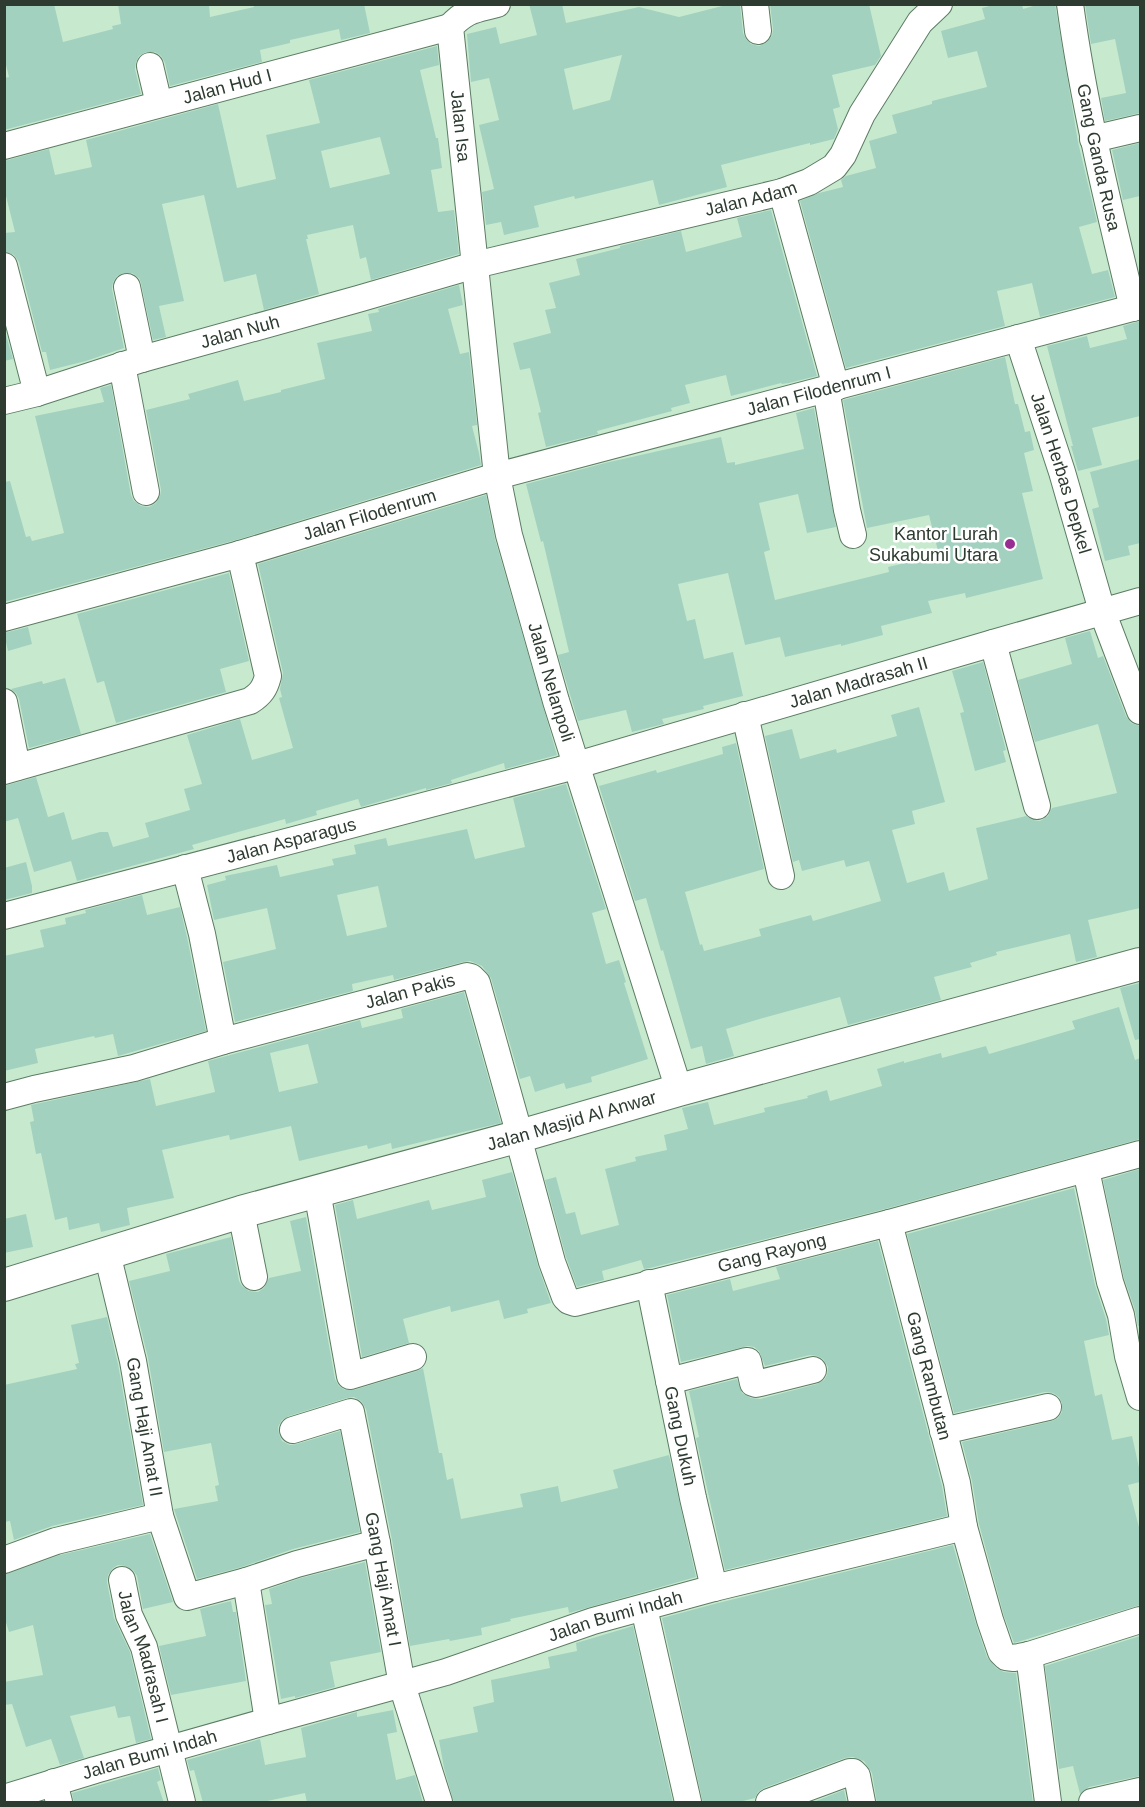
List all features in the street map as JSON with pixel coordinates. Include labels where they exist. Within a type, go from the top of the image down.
[{"type":"street","points":[[755,4],[758,31]]},
{"type":"street","name":"Jalan Adam","points":[[475,265],[782,192],[809,182],[834,167],[843,155],[862,114],[920,22],[939,4]]},
{"type":"street","name":"Gang Ganda Rusa","points":[[1070,4],[1093,139],[1137,308]]},
{"type":"street","points":[[450,27],[461,15],[484,6]]},
{"type":"street","name":"Jalan Hud I","points":[[4,146],[450,27]]},
{"type":"street","name":"Jalan Isa","points":[[450,27],[475,265]]},
{"type":"street","points":[[150,66],[159,104]]},
{"type":"street","points":[[1093,139],[1140,128]]},
{"type":"street","points":[[782,192],[831,388],[847,510],[853,535]]},
{"type":"street","name":"Jalan Nuh","points":[[4,401],[132,362],[475,265]]},
{"type":"street","name":"Jalan Nelanpoli","points":[[475,265],[497,476],[512,546],[556,701],[679,1090]]},
{"type":"street","points":[[4,266],[36,393]]},
{"type":"street","points":[[127,287],[132,362],[146,492]]},
{"type":"street","name":"Jalan Filodenrum I","points":[[497,476],[1137,308]]},
{"type":"street","name":"Jalan Herbas Depkel","points":[[1018,338],[1062,472],[1102,611],[1140,711]]},
{"type":"street","name":"Jalan Filodenrum","points":[[4,618],[240,554],[497,476]]},
{"type":"street","points":[[4,702],[11,769],[250,701],[260,694],[268,676],[240,554]]},
{"type":"street","name":"Jalan Madrasah II","points":[[577,764],[1140,601]]},
{"type":"street","points":[[993,642],[1037,806]]},
{"type":"street","points":[[745,715],[782,876]]},
{"type":"street","name":"Jalan Asparagus","points":[[4,916],[577,764]]},
{"type":"street","points":[[185,868],[202,934],[223,1041]]},
{"type":"street","name":"Jalan Masjid Al Anwar","points":[[4,1286],[241,1212],[519,1137],[679,1090],[1140,963]]},
{"type":"street","name":"Jalan Pakis","points":[[4,1098],[34,1089],[134,1068],[223,1041],[457,977],[471,977],[477,983],[519,1137]]},
{"type":"street","name":"Gang Rayong","points":[[519,1137],[552,1262],[565,1297],[575,1303],[889,1224],[1140,1154]]},
{"type":"street","points":[[1086,1170],[1110,1282],[1122,1315],[1128,1356],[1140,1396]]},
{"type":"street","points":[[318,1191],[350,1376],[413,1357]]},
{"type":"street","points":[[241,1212],[254,1277]]},
{"type":"street","name":"Gang Rambutan","points":[[889,1224],[957,1483],[963,1527]]},
{"type":"street","name":"Gang Haji Amat II","points":[[107,1253],[133,1361],[160,1515],[186,1596],[190,1597],[246,1581]]},
{"type":"street","name":"Gang Dukuh","points":[[649,1283],[714,1588]]},
{"type":"street","points":[[669,1381],[746,1361],[748,1361],[753,1383],[813,1370]]},
{"type":"street","points":[[943,1431],[1048,1407]]},
{"type":"street","name":"Gang Haji Amat I","points":[[293,1430],[351,1412],[402,1685],[439,1803]]},
{"type":"street","points":[[4,1560],[56,1541],[160,1515]]},
{"type":"street","points":[[963,1527],[1001,1652],[1009,1658],[1029,1655],[1140,1620]]},
{"type":"street","name":"Jalan Bumi Indah","points":[[4,1798],[56,1792],[168,1749],[446,1672],[593,1621],[714,1588],[963,1527]]},
{"type":"street","points":[[268,1720],[246,1581],[297,1564],[377,1543]]},
{"type":"street","name":"Jalan Madrasah I","points":[[122,1580],[129,1615],[144,1647],[182,1803]]},
{"type":"street","points":[[644,1608],[687,1803]]},
{"type":"street","points":[[1029,1655],[1048,1803]]},
{"type":"street","points":[[768,1803],[853,1772],[857,1776],[862,1803]]},
{"type":"street","points":[[1092,1803],[1140,1791]]},
{"type":"building","points":[[4,4],[54,4],[63,42],[113,29],[112,26],[121,24],[118,4],[209,4],[210,17],[254,7],[253,4],[364,4],[370,33],[341,40],[339,29],[290,40],[290,43],[260,50],[262,62],[170,86],[165,63],[161,56],[155,52],[146,52],[139,56],[135,69],[141,94],[4,130],[4,78],[9,77],[4,57]]},
{"type":"building","points":[[529,4],[562,4],[566,23],[639,7],[679,17],[730,4],[740,4],[743,33],[751,44],[759,46],[766,43],[772,36],[770,4],[869,4],[881,56],[875,65],[832,75],[840,107],[833,109],[838,129],[834,139],[721,165],[727,187],[659,205],[653,180],[575,199],[574,196],[534,206],[539,227],[504,235],[501,222],[486,225],[482,192],[494,189],[479,125],[499,120],[489,78],[471,82],[467,34],[496,27],[500,44],[537,35]],"holes":[[[622,55],[610,100],[573,110],[564,69]]]},
{"type":"building","points":[[997,4],[1022,4],[1023,9],[1040,4],[1055,4],[1078,142],[1097,222],[1079,227],[1092,274],[1108,270],[1115,297],[1040,317],[1032,283],[997,291],[1005,326],[846,368],[800,201],[843,187],[841,180],[846,176],[876,168],[869,141],[897,133],[892,115],[932,104],[932,101],[987,87],[977,51],[948,58],[941,31],[985,19],[982,8]]},
{"type":"building","points":[[1085,4],[1140,4],[1140,113],[1105,121],[1101,98],[1126,93],[1115,39],[1091,44]]},
{"type":"building","points":[[437,46],[439,65],[420,70],[436,138],[438,138],[442,168],[431,170],[438,212],[454,210],[459,254],[371,280],[366,257],[360,259],[353,225],[307,235],[319,294],[264,310],[256,274],[224,282],[204,195],[162,204],[184,301],[159,306],[166,337],[153,340],[139,278],[132,273],[123,273],[117,276],[112,289],[124,348],[50,370],[46,352],[42,352],[19,262],[14,255],[4,251],[4,233],[15,232],[4,188],[4,161],[49,149],[55,175],[92,167],[86,140],[218,104],[237,188],[276,179],[266,135],[320,123],[309,80]],"holes":[[[380,137],[390,174],[330,188],[321,151]]]},
{"type":"building","points":[[1140,143],[1140,196],[1123,200],[1112,150]]},
{"type":"building","points":[[771,210],[817,376],[731,396],[726,375],[685,385],[690,403],[671,408],[672,411],[597,431],[598,434],[546,447],[538,413],[541,412],[530,368],[520,370],[513,343],[551,333],[545,310],[556,308],[549,283],[580,275],[576,259],[681,231],[686,252],[742,237],[737,218]]},
{"type":"building","points":[[459,285],[463,305],[448,309],[460,354],[469,352],[477,425],[472,426],[481,465],[236,540],[4,602],[4,482],[10,481],[26,537],[30,536],[32,541],[64,533],[35,416],[104,402],[100,388],[111,385],[131,495],[134,501],[141,506],[149,507],[156,503],[161,490],[146,410],[190,399],[188,394],[238,380],[244,401],[325,379],[317,343],[372,331],[368,314]]},
{"type":"building","points":[[1140,321],[1140,416],[1092,428],[1102,465],[1078,471],[1047,346],[1087,336],[1090,348],[1127,339],[1123,326]]},
{"type":"building","points":[[4,328],[13,359],[4,361]]},
{"type":"building","points":[[1005,357],[1015,404],[1018,404],[1025,432],[1030,431],[1034,450],[1024,453],[1033,491],[1022,493],[1043,579],[966,598],[965,593],[928,601],[932,613],[881,626],[883,635],[785,657],[780,637],[745,645],[728,573],[678,584],[687,621],[695,619],[704,659],[733,652],[743,696],[703,706],[704,709],[662,719],[664,724],[632,732],[626,710],[578,721],[558,655],[569,652],[543,541],[541,542],[526,484],[605,463],[721,437],[727,463],[735,462],[735,465],[804,449],[796,413],[814,408],[836,527],[807,533],[798,494],[759,503],[770,550],[764,552],[775,600],[889,572],[888,567],[939,555],[929,515],[867,528],[843,400]]},
{"type":"building","points":[[1140,459],[1140,543],[1128,546],[1130,555],[1105,561],[1092,509],[1099,507],[1090,472]]},
{"type":"building","points":[[486,495],[495,539],[557,755],[505,769],[504,763],[451,780],[452,783],[361,807],[358,799],[316,811],[317,815],[286,824],[285,819],[192,845],[194,849],[77,881],[71,861],[34,872],[18,818],[4,822],[4,786],[36,777],[48,817],[64,812],[72,840],[108,832],[113,847],[149,837],[145,823],[190,810],[184,789],[202,784],[187,735],[240,719],[252,760],[293,748],[279,698],[282,697],[280,689],[283,673],[258,564]]},
{"type":"building","points":[[229,573],[249,661],[220,669],[226,692],[116,723],[104,681],[97,683],[77,614]]},
{"type":"building","points":[[28,627],[32,644],[8,651],[4,633]]},
{"type":"building","points":[[1090,631],[1098,658],[1103,656],[1126,716],[1131,723],[1140,726],[1140,908],[1088,920],[1097,957],[1076,962],[1070,934],[996,952],[997,955],[970,963],[972,967],[934,977],[941,1000],[848,1025],[840,997],[726,1029],[734,1056],[706,1064],[702,1046],[691,1049],[646,898],[635,901],[599,786],[656,770],[657,773],[723,754],[722,747],[736,743],[764,869],[685,892],[700,945],[702,944],[704,951],[761,936],[759,929],[811,915],[813,921],[881,901],[869,861],[846,867],[844,860],[802,871],[799,860],[793,862],[765,736],[792,729],[800,759],[836,749],[837,753],[897,736],[891,715],[919,707],[945,802],[912,811],[915,824],[892,830],[907,883],[944,872],[949,891],[988,879],[976,828],[1026,816],[1040,821],[1048,816],[1052,808],[1117,793],[1098,724],[1035,742],[1018,680],[1072,664],[1065,638]]},
{"type":"building","points":[[983,662],[1006,750],[1003,751],[1006,762],[975,771],[960,713],[964,712],[952,671]]},
{"type":"building","points":[[65,678],[81,734],[29,748],[19,699],[11,689]]},
{"type":"building","points":[[566,784],[606,909],[592,913],[606,964],[619,960],[648,1059],[591,1077],[592,1082],[566,1089],[564,1083],[535,1092],[530,1076],[520,1079],[491,978],[482,966],[470,961],[394,980],[393,975],[352,984],[353,991],[235,1022],[223,962],[276,949],[267,908],[214,920],[207,885],[226,880],[225,876],[277,865],[280,877],[334,865],[332,859],[356,854],[354,845],[386,838],[388,846],[467,829],[475,859],[525,847],[513,798]],"holes":[[[378,886],[387,927],[347,936],[337,895]]]},
{"type":"building","points":[[26,862],[32,893],[4,900],[4,868]]},
{"type":"building","points":[[142,895],[147,915],[180,907],[206,1031],[118,1056],[113,1034],[95,1038],[94,1036],[35,1049],[38,1063],[4,1071],[4,956],[44,947],[40,930],[66,924],[65,918],[86,913],[85,910]]},
{"type":"building","points":[[1140,983],[1140,1039],[1135,1040],[1120,988]]},
{"type":"building","points":[[464,992],[501,1123],[392,1149],[391,1143],[368,1149],[367,1145],[299,1161],[291,1126],[230,1140],[229,1135],[162,1150],[174,1198],[127,1208],[130,1225],[101,1232],[99,1223],[69,1230],[67,1217],[55,1220],[41,1153],[36,1154],[30,1122],[34,1121],[31,1105],[150,1079],[156,1106],[215,1092],[208,1061],[360,1020],[362,1028],[403,1018],[401,1009]],"holes":[[[308,1044],[318,1083],[279,1092],[270,1053]]]},
{"type":"building","points":[[1119,1007],[1135,1060],[1140,1058],[1140,1139],[885,1209],[650,1268],[644,1269],[641,1260],[602,1271],[604,1280],[577,1287],[566,1257],[545,1180],[556,1177],[566,1214],[575,1212],[581,1235],[619,1225],[605,1169],[636,1161],[635,1157],[667,1150],[664,1135],[688,1129],[682,1108],[708,1102],[714,1125],[765,1112],[764,1108],[808,1098],[807,1096],[827,1090],[830,1101],[882,1086],[877,1069],[941,1053],[942,1058],[986,1046],[989,1054],[1075,1029],[1072,1021]]},
{"type":"building","points":[[1140,1169],[1140,1326],[1138,1326],[1124,1278],[1103,1180]]},
{"type":"building","points":[[512,1172],[538,1266],[551,1303],[527,1309],[528,1313],[504,1319],[499,1300],[451,1312],[450,1306],[403,1319],[409,1343],[362,1357],[335,1205],[353,1200],[357,1219],[429,1200],[432,1210],[486,1197],[482,1180]]},
{"type":"building","points":[[1074,1188],[1095,1285],[1109,1335],[1084,1341],[1095,1396],[1102,1394],[1112,1440],[1132,1436],[1140,1472],[1140,1482],[1128,1485],[1140,1531],[1140,1605],[1014,1643],[1004,1616],[979,1524],[972,1481],[962,1442],[1052,1421],[1062,1412],[1062,1403],[1053,1393],[1045,1392],[954,1413],[907,1234]]},
{"type":"building","points":[[26,1214],[33,1247],[4,1253],[4,1219]]},
{"type":"building","points":[[306,1217],[335,1379],[345,1390],[354,1390],[423,1368],[439,1453],[442,1453],[447,1480],[453,1478],[461,1519],[523,1507],[520,1494],[558,1486],[561,1502],[618,1488],[613,1470],[669,1455],[696,1577],[569,1613],[568,1607],[510,1619],[511,1621],[481,1628],[482,1635],[410,1646],[366,1409],[361,1401],[354,1397],[289,1416],[282,1420],[278,1427],[282,1441],[290,1445],[340,1431],[360,1532],[293,1549],[242,1567],[197,1579],[174,1509],[218,1501],[215,1486],[219,1485],[211,1443],[164,1452],[148,1358],[129,1281],[170,1271],[166,1254],[231,1237],[239,1281],[249,1291],[258,1292],[264,1288],[269,1278],[301,1271],[290,1221]]},
{"type":"building","points":[[878,1241],[942,1486],[947,1516],[725,1570],[696,1438],[699,1437],[689,1391],[737,1379],[742,1393],[751,1398],[760,1399],[817,1384],[824,1380],[828,1367],[823,1359],[810,1355],[765,1366],[759,1351],[748,1346],[681,1362],[667,1295],[730,1279],[733,1291],[780,1279],[776,1267]]},
{"type":"building","points":[[107,1317],[118,1364],[143,1505],[52,1526],[14,1540],[10,1521],[4,1522],[4,1385],[77,1369],[75,1364],[79,1363],[71,1325]]},
{"type":"building","points":[[150,1534],[173,1602],[143,1609],[137,1576],[126,1566],[118,1565],[113,1568],[108,1575],[107,1582],[114,1618],[130,1652],[151,1739],[136,1743],[130,1716],[118,1718],[115,1706],[70,1716],[84,1758],[60,1765],[51,1739],[26,1747],[12,1704],[4,1705],[4,1682],[43,1675],[33,1625],[9,1632],[4,1616],[4,1575],[60,1555]]},
{"type":"building","points":[[953,1545],[987,1657],[996,1668],[1004,1672],[1016,1673],[1033,1803],[877,1803],[872,1773],[864,1761],[853,1757],[764,1788],[755,1798],[735,1803],[703,1803],[662,1618]]},
{"type":"building","points":[[365,1562],[381,1652],[330,1662],[335,1687],[295,1698],[295,1696],[281,1699],[265,1605],[272,1604],[269,1589],[301,1578]]},
{"type":"building","points":[[231,1601],[233,1612],[236,1612],[246,1681],[171,1695],[159,1646],[206,1636],[200,1609]]},
{"type":"building","points":[[633,1626],[673,1803],[454,1803],[439,1740],[478,1732],[473,1707],[494,1702],[491,1680],[550,1668],[548,1657],[577,1651],[576,1643]]},
{"type":"building","points":[[1140,1636],[1140,1776],[1089,1787],[1080,1794],[1073,1766],[1059,1769],[1045,1666]]},
{"type":"building","points":[[393,1710],[397,1732],[387,1734],[396,1780],[415,1775],[423,1803],[307,1803],[305,1793],[258,1803],[203,1803],[194,1770],[190,1771],[187,1760],[260,1739],[265,1765],[306,1757],[301,1728],[357,1712],[357,1717]]},
{"type":"building","points":[[158,1768],[161,1780],[157,1782],[164,1803],[74,1803],[72,1793]]},
{"type":"building","points":[[844,1790],[847,1803],[811,1803]]},
{"type":"place","name":"Kantor Lurah Sukabumi Utara","points":[[1010,544]]}]
